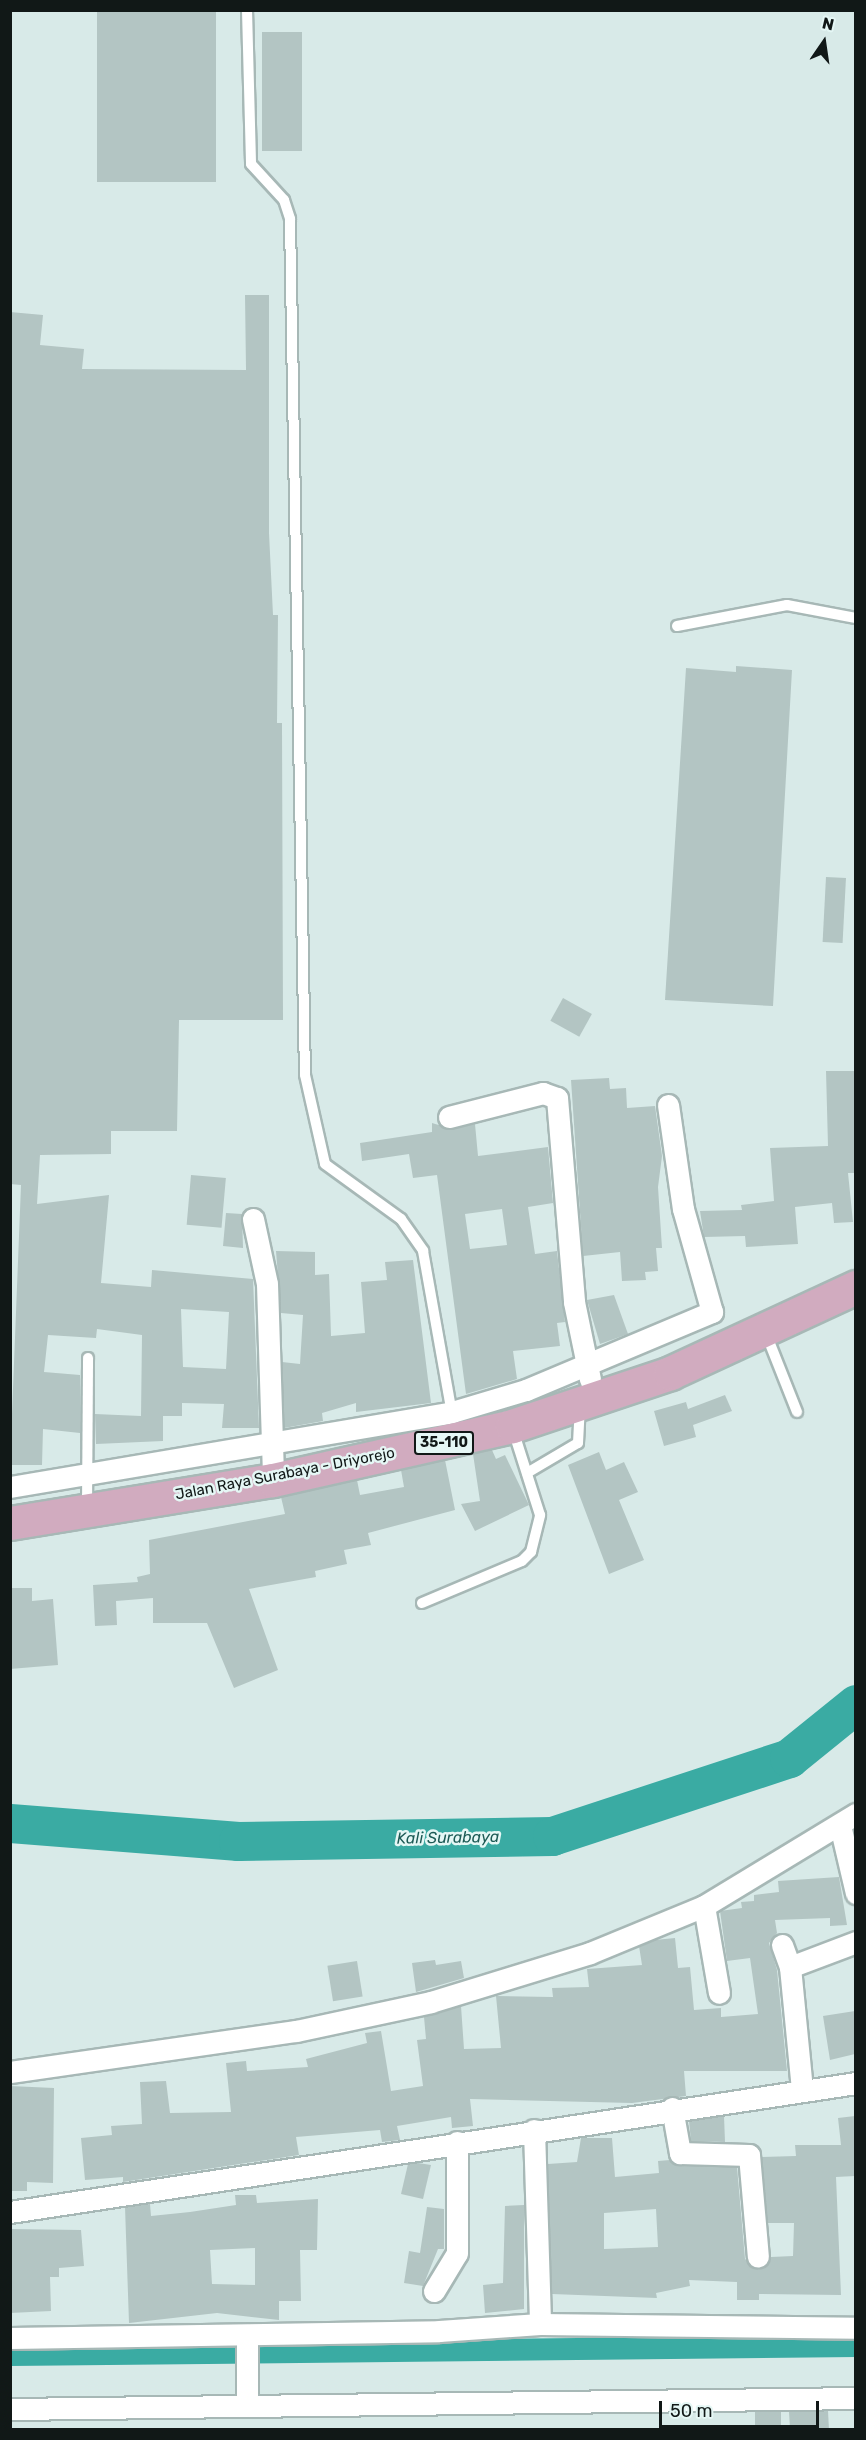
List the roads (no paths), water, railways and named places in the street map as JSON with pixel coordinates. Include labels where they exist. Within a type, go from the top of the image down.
[{"type":"main road","name":"Jalan Raya Surabaya - Driyorejo","points":[[10,1523],[273,1480],[454,1426],[512,1426],[588,1404],[670,1373],[855,1287]]},
{"type":"street","points":[[449,1117],[543,1093],[556,1098],[574,1302],[586,1366],[588,1404]]},
{"type":"street","name":"Jalan Raya Surabaya - Driyorejo","points":[[10,1487],[268,1443],[454,1426],[711,1312],[683,1209],[668,1105]]},
{"type":"street","points":[[253,1219],[267,1284],[268,1443],[273,1480]]},
{"type":"street","points":[[655,1338],[670,1373]]},
{"type":"street","points":[[10,2072],[296,2031],[431,2002],[590,1953],[704,1906],[848,1820],[855,1893]]},
{"type":"street","points":[[704,1906],[719,1994]]},
{"type":"street","points":[[790,1967],[855,1942]]},
{"type":"street","points":[[782,1945],[790,1967],[802,2090]]},
{"type":"street","points":[[10,2212],[296,2172],[457,2142],[672,2108],[855,2083]]},
{"type":"street","points":[[672,2108],[680,2153],[749,2155],[758,2257]]},
{"type":"street","points":[[534,2130],[540,2324]]},
{"type":"street","points":[[434,2291],[457,2253],[457,2142]]},
{"type":"street","points":[[10,2338],[247,2338],[540,2324],[855,2328]]},
{"type":"street","points":[[247,2338],[247,2398]]},
{"type":"street","points":[[10,2409],[247,2398],[855,2398]]},
{"type":"lane","points":[[247,10],[251,164],[284,200],[290,219],[305,1076],[325,1164],[401,1219],[423,1251],[454,1426]]},
{"type":"lane","points":[[676,626],[787,605],[855,618]]},
{"type":"lane","points":[[764,1329],[797,1412]]},
{"type":"lane","points":[[87,1510],[88,1358]]},
{"type":"lane","points":[[527,1473],[578,1443],[588,1404]]},
{"type":"lane","points":[[422,1603],[522,1561],[531,1552],[540,1515],[512,1426]]},
{"type":"waterway","name":"Kali Surabaya","points":[[10,1823],[238,1841],[552,1836],[789,1758],[856,1704]]},
{"type":"waterway","points":[[10,2355],[856,2346]]}]
